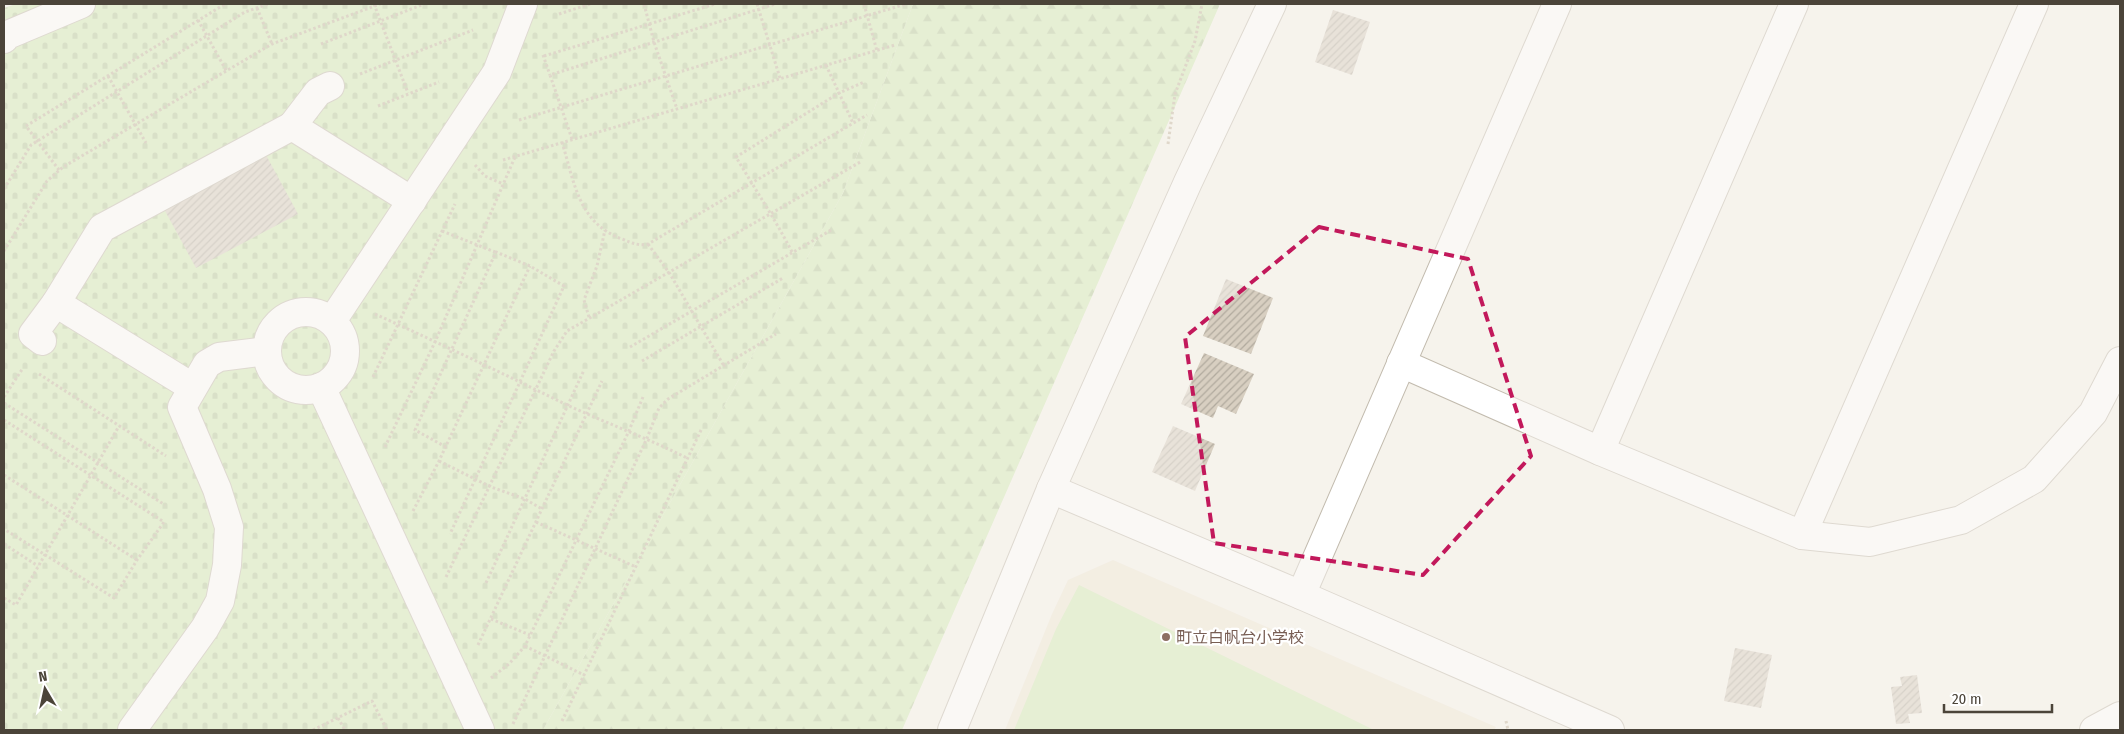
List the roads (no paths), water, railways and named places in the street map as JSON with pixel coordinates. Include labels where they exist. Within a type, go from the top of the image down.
[{"type":"street","points":[[4,37],[81,4]]},
{"type":"street","points":[[332,321],[497,72],[523,4]]},
{"type":"street","points":[[952,730],[1051,488],[1188,182],[1272,4]]},
{"type":"street","points":[[1301,595],[1557,4]]},
{"type":"street","points":[[1600,451],[1794,4]]},
{"type":"street","points":[[1802,535],[2034,4]]},
{"type":"street","points":[[42,340],[33,334],[56,303],[102,228],[292,126],[318,92],[330,86]]},
{"type":"street","points":[[292,126],[412,201]]},
{"type":"street","points":[[56,303],[192,387]]},
{"type":"street","points":[[308,311],[321,314],[332,321],[341,332],[345,344],[345,358],[341,370],[332,381],[321,387],[308,390],[295,389],[284,384],[271,369],[266,352],[268,339],[274,327],[282,319],[295,312],[308,311]]},
{"type":"street","points":[[132,730],[205,628],[220,601],[227,565],[229,527],[217,489],[182,407],[207,364],[219,357],[266,352]]},
{"type":"street","points":[[1401,363],[1600,451],[1802,535],[1870,542],[1961,520],[2034,479],[2093,413],[2120,361]]},
{"type":"street","points":[[321,387],[358,463],[417,596],[480,730]]},
{"type":"street","points":[[1051,488],[1610,730]]},
{"type":"street","points":[[2094,730],[2120,716]]},
{"type":"place","name":"町立白帆台小学校","points":[[1166,637]]}]
